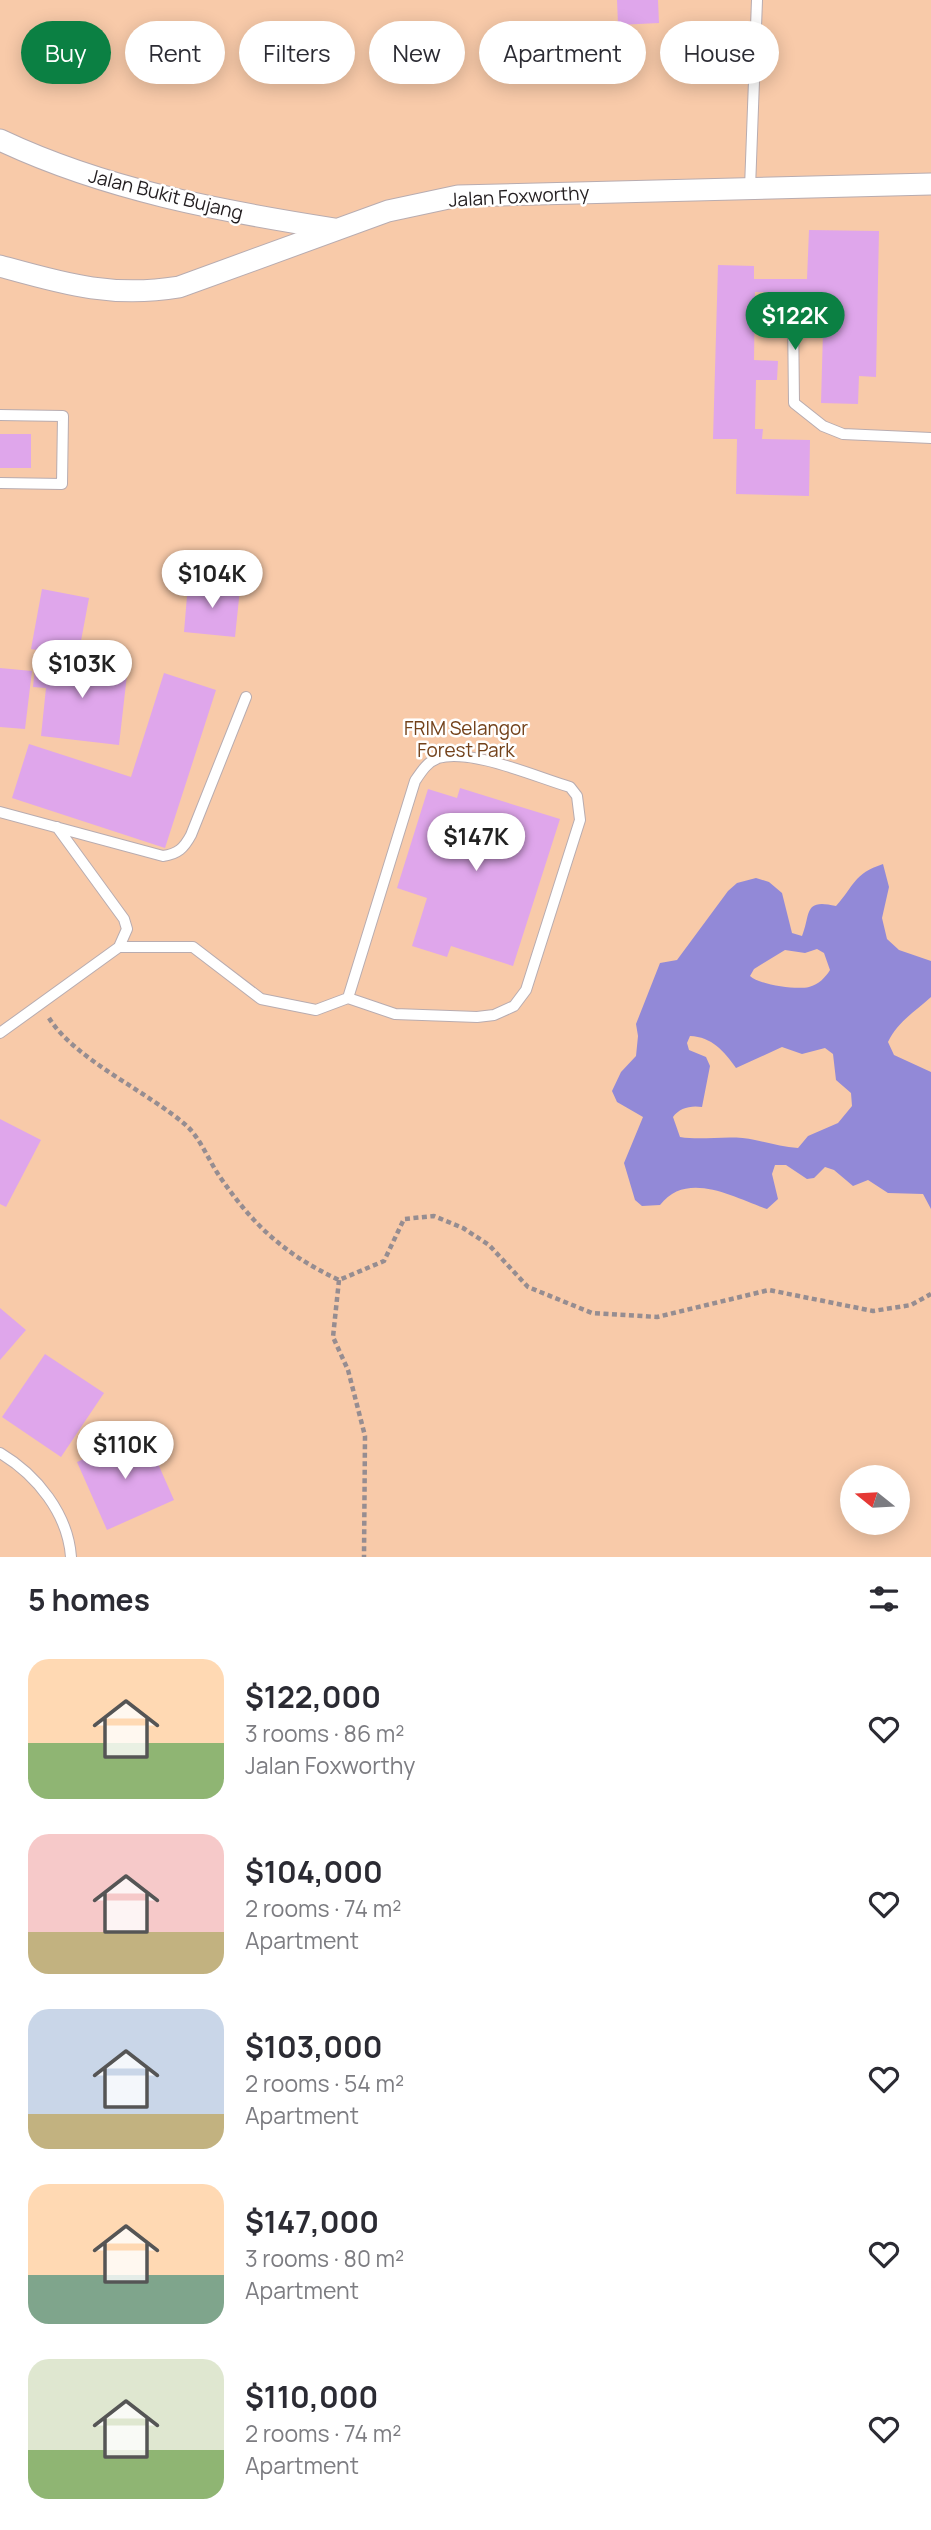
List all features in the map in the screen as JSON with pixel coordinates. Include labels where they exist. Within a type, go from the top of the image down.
[{"type":"street","name":"Jalan Bukit Bujang","points":[[0,140],[67,170],[102,181],[182,201],[337,230]]},
{"type":"street","name":"Jalan Foxworthy","points":[[0,266],[106,292],[147,292],[179,286],[388,211],[458,196],[931,184]]},
{"type":"lane","points":[[750,188],[757,0]]},
{"type":"lane","points":[[793,313],[794,402],[823,426],[843,434],[931,438]]},
{"type":"lane","points":[[0,415],[63,416],[62,484],[0,483]]},
{"type":"lane","points":[[0,812],[163,856],[174,855],[184,848],[191,835],[246,697]]},
{"type":"lane","points":[[119,947],[193,947],[261,999],[316,1010],[348,998],[396,1014],[429,1017],[477,1017],[514,1006],[526,990],[580,820],[577,796],[570,787],[461,754],[435,759],[423,769],[415,781],[348,998]]},
{"type":"lane","points":[[0,1033],[119,947],[127,929],[124,919],[56,827]]},
{"type":"lane","points":[[0,1453],[44,1492],[62,1516],[70,1541],[71,1557]]},
{"type":"path","points":[[40,1002],[57,1031],[190,1129],[220,1177],[264,1233],[310,1267],[339,1280],[384,1261],[404,1219],[434,1216],[463,1227],[489,1245],[528,1287],[593,1313],[657,1317],[769,1290],[873,1311],[911,1305],[931,1294]]},
{"type":"path","points":[[339,1280],[333,1337],[348,1370],[365,1436],[364,1557]]},
{"type":"green space","name":"FRIM Selangor Forest Park","points":[[0,0],[931,0],[931,1557],[0,1557]]},
{"type":"shaded area","points":[[883,864],[889,887],[882,918],[887,939],[899,950],[931,961],[931,997],[902,1022],[888,1042],[894,1055],[931,1072],[931,1209],[923,1194],[888,1193],[868,1180],[853,1186],[834,1170],[825,1167],[814,1178],[807,1179],[786,1165],[775,1165],[772,1174],[778,1199],[767,1209],[725,1193],[697,1188],[683,1189],[660,1205],[642,1206],[635,1200],[624,1163],[643,1117],[617,1102],[612,1091],[621,1072],[636,1056],[636,1024],[660,963],[677,960],[728,891],[737,883],[756,878],[769,882],[782,893],[792,933],[802,936],[813,906],[836,906],[855,881]],"holes":[[[817,949],[824,953],[830,970],[813,986],[778,986],[750,976],[754,969],[785,950],[805,953]],[[690,1036],[705,1039],[717,1046],[736,1068],[782,1047],[802,1054],[825,1048],[833,1054],[836,1080],[851,1093],[852,1106],[838,1123],[808,1136],[798,1148],[746,1138],[680,1137],[673,1117],[686,1108],[702,1107],[710,1066],[706,1057],[689,1050],[687,1043]]]},
{"type":"building","points":[[617,0],[658,0],[659,23],[618,21]]},
{"type":"building","points":[[809,230],[879,231],[876,377],[859,376],[858,404],[821,403],[823,331],[815,331],[816,314],[804,314],[805,293],[755,292],[754,360],[778,361],[777,380],[756,380],[755,429],[763,429],[762,439],[810,440],[809,496],[736,494],[737,439],[713,439],[718,265],[754,266],[754,279],[807,279]]},
{"type":"building","points":[[0,434],[31,434],[31,468],[0,468]]},
{"type":"building","points":[[188,584],[240,589],[235,637],[184,632]]},
{"type":"building","points":[[42,589],[89,598],[78,657],[31,649]]},
{"type":"building","points":[[36,657],[128,666],[119,745],[41,736],[46,688],[33,687]]},
{"type":"building","points":[[0,668],[32,671],[25,729],[0,727]]},
{"type":"building","points":[[164,673],[216,690],[165,848],[12,798],[29,744],[131,777]]},
{"type":"building","points":[[460,788],[560,819],[513,966],[451,946],[447,957],[412,946],[427,898],[397,888],[428,789],[457,798]]},
{"type":"building","points":[[0,1119],[41,1140],[6,1207],[0,1204]]},
{"type":"building","points":[[0,1308],[26,1330],[0,1360]]},
{"type":"building","points":[[45,1354],[104,1393],[61,1457],[2,1417]]},
{"type":"building","points":[[144,1432],[174,1500],[107,1530],[77,1462]]}]
